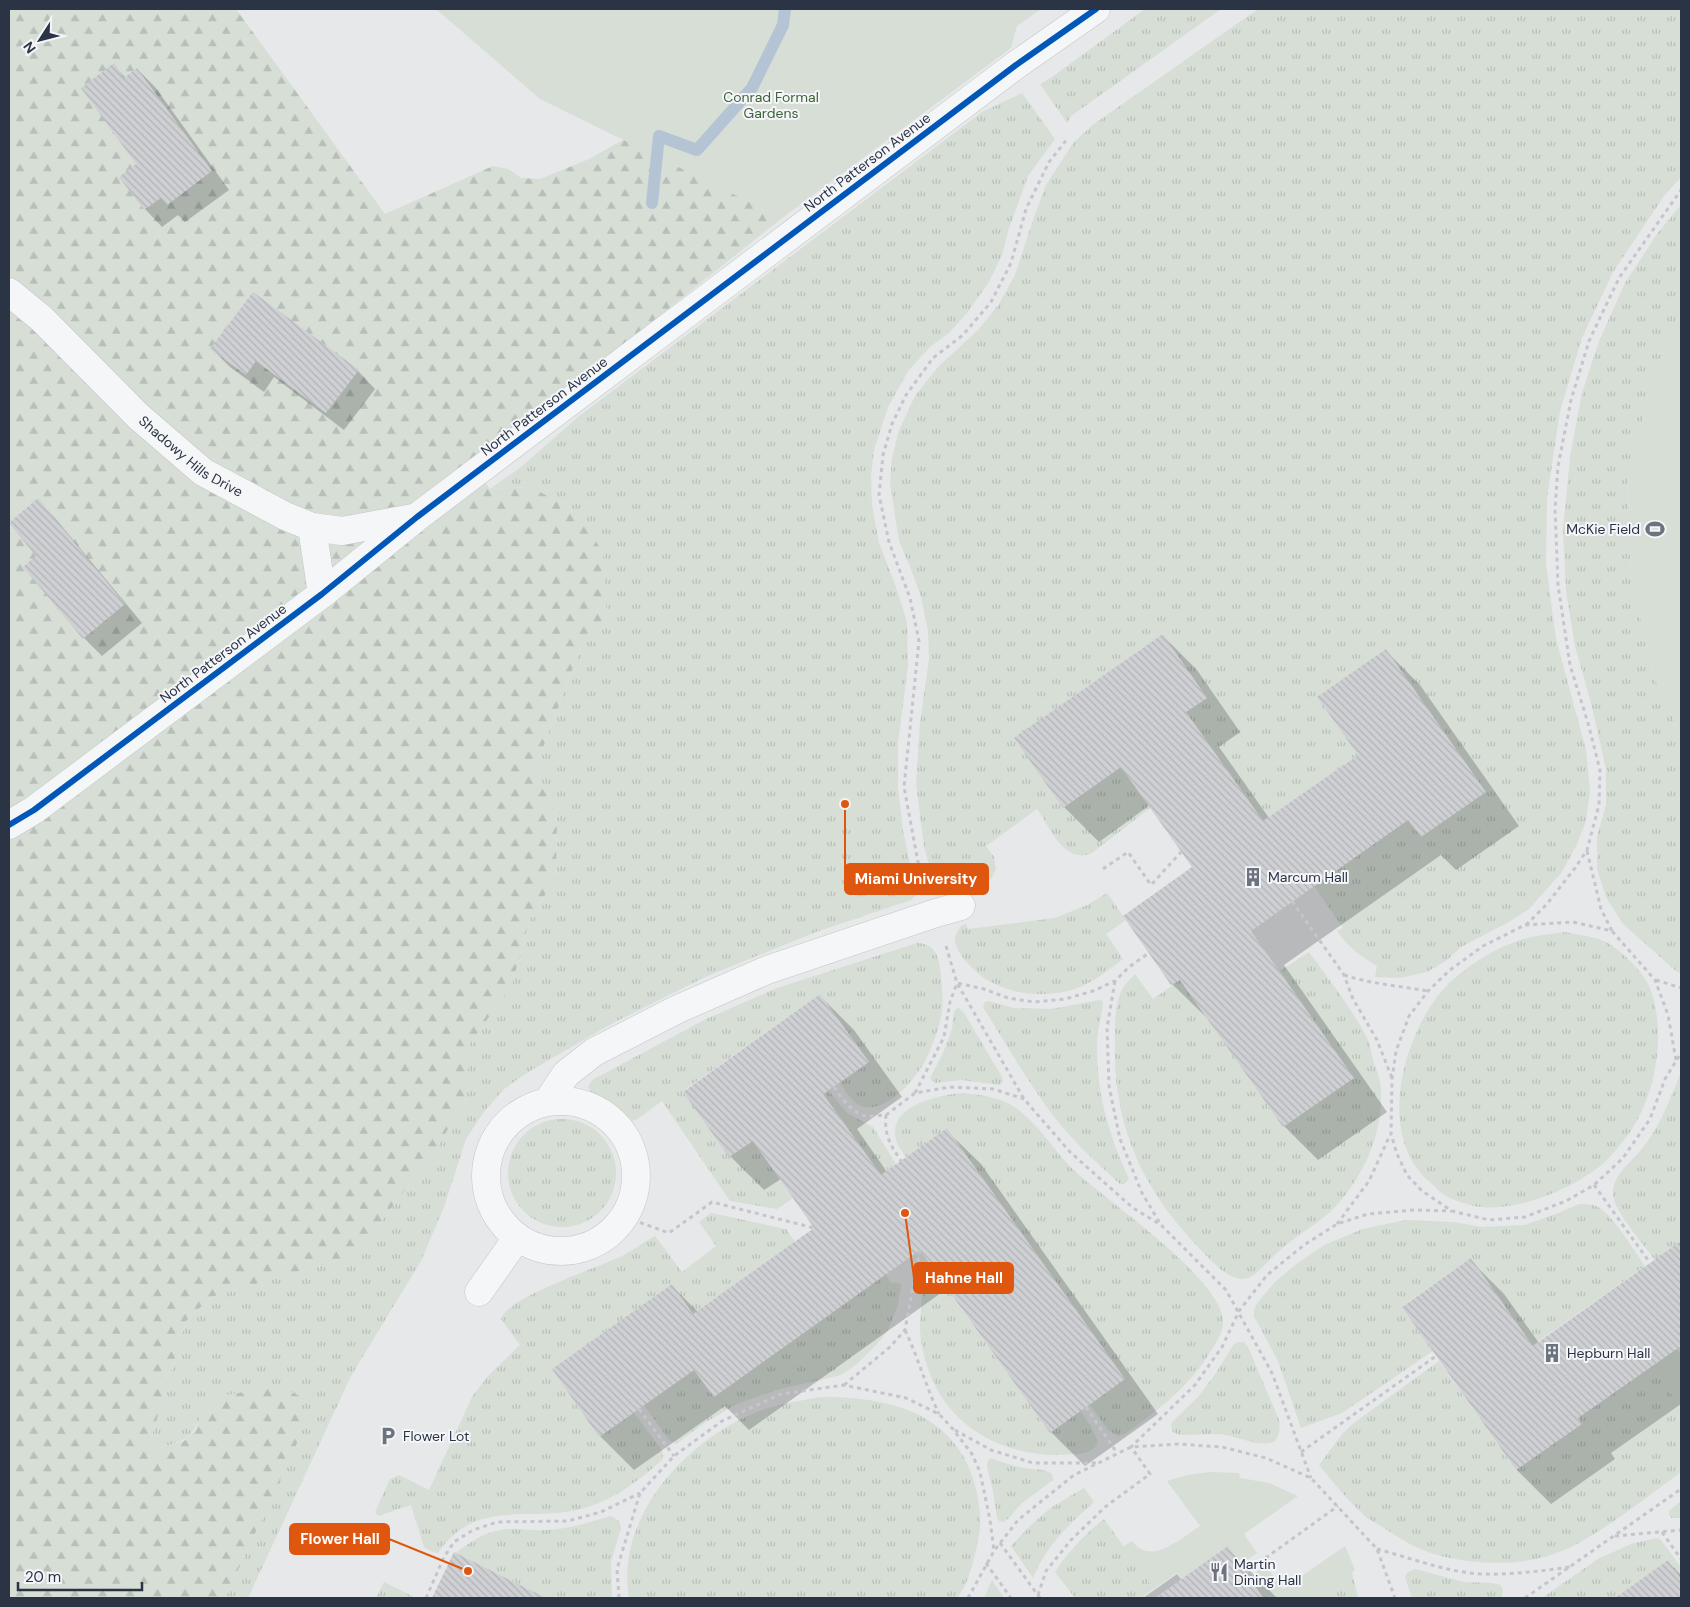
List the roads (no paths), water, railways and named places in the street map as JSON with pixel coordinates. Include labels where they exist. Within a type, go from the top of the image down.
[{"type":"street","name":"North Patterson Avenue","points":[[9,825],[34,810],[322,594],[417,517],[1000,77],[1096,9]]},
{"type":"street","name":"Shadowy Hills Drive","points":[[9,292],[42,319],[138,416],[203,472],[285,516],[312,527],[342,531],[417,517]]},
{"type":"street","points":[[312,527],[322,594]]},
{"type":"street","points":[[548,1101],[566,1074],[594,1052],[678,1009],[767,970],[948,910]]},
{"type":"street","points":[[548,1101],[574,1101],[598,1110],[617,1125],[630,1145],[637,1169],[635,1194],[626,1217],[610,1235],[588,1247],[564,1252],[540,1249],[517,1238],[499,1220],[488,1197],[485,1172],[491,1147],[504,1125],[524,1109],[548,1101]]},
{"type":"street","points":[[479,1292],[517,1238]]},
{"type":"waterway","points":[[652,203],[659,136],[697,150],[752,88],[783,25],[785,9]]},
{"type":"place","name":"McKie Field","points":[[1655,529]]},
{"type":"place","name":"Miami University","points":[[845,804]]},
{"type":"place","name":"Marcum Hall","points":[[1253,877]]},
{"type":"place","name":"Hahne Hall","points":[[905,1213]]},
{"type":"place","name":"Hepburn Hall","points":[[1552,1353]]},
{"type":"place","name":"Flower Lot","points":[[388,1436]]},
{"type":"place","name":"Flower Hall","points":[[468,1571]]},
{"type":"place","name":"Martin Dining Hall","points":[[1219,1572]]},
{"type":"park label","name":"Conrad Formal Gardens","points":[[771,105]]}]
